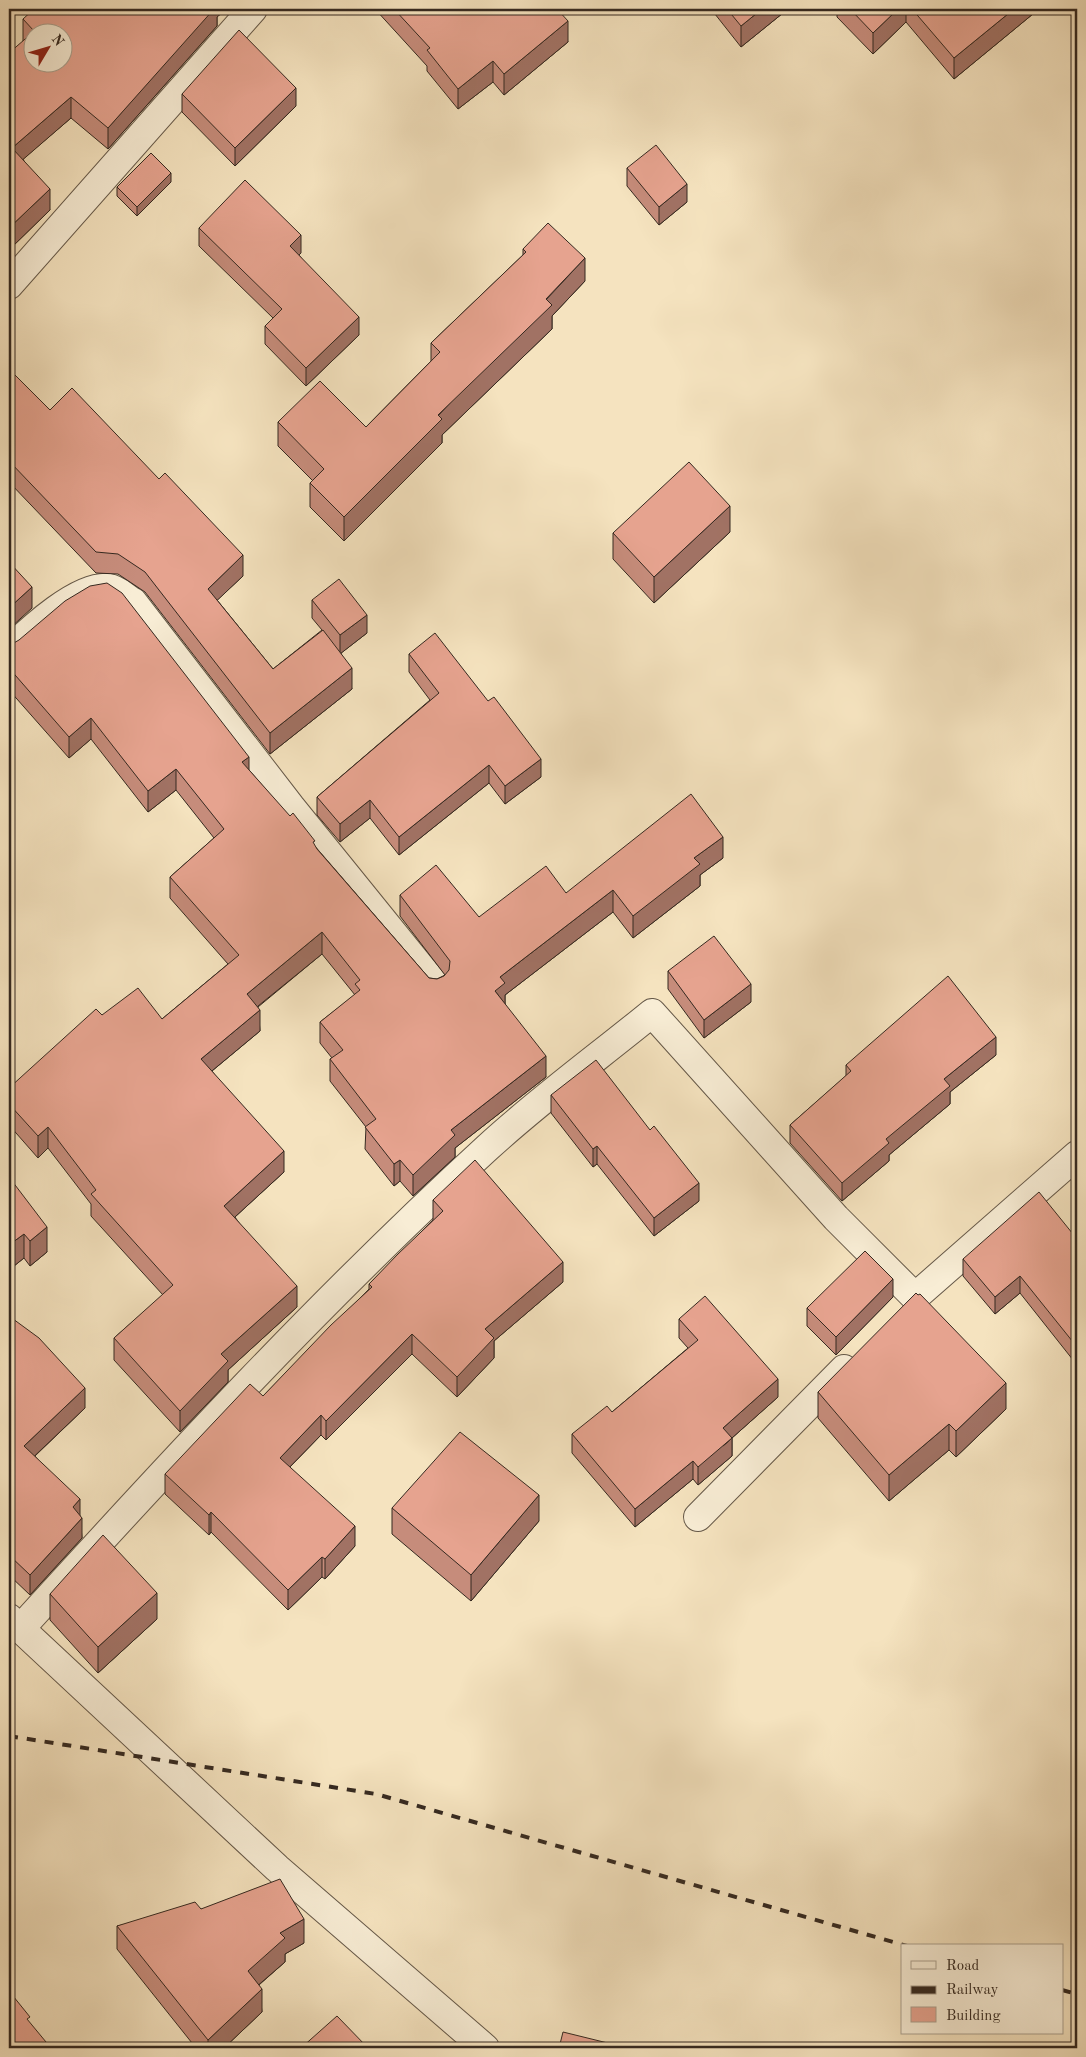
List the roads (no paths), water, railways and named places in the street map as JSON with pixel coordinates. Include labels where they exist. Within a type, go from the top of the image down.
[{"type":"street","points":[[9,285],[248,11]]},
{"type":"street","points":[[9,650],[40,622],[94,589],[111,588],[133,602],[290,807],[436,985]]},
{"type":"street","points":[[485,2048],[277,1868],[163,1759],[14,1623],[362,1268],[488,1147],[652,1013],[836,1218],[915,1297]]},
{"type":"street","points":[[894,1318],[915,1297],[1077,1155]]},
{"type":"street","points":[[698,1517],[859,1353]]},
{"type":"railway","points":[[9,1736],[376,1794],[901,1944]]},
{"type":"railway","points":[[1064,1991],[1077,1994]]}]
